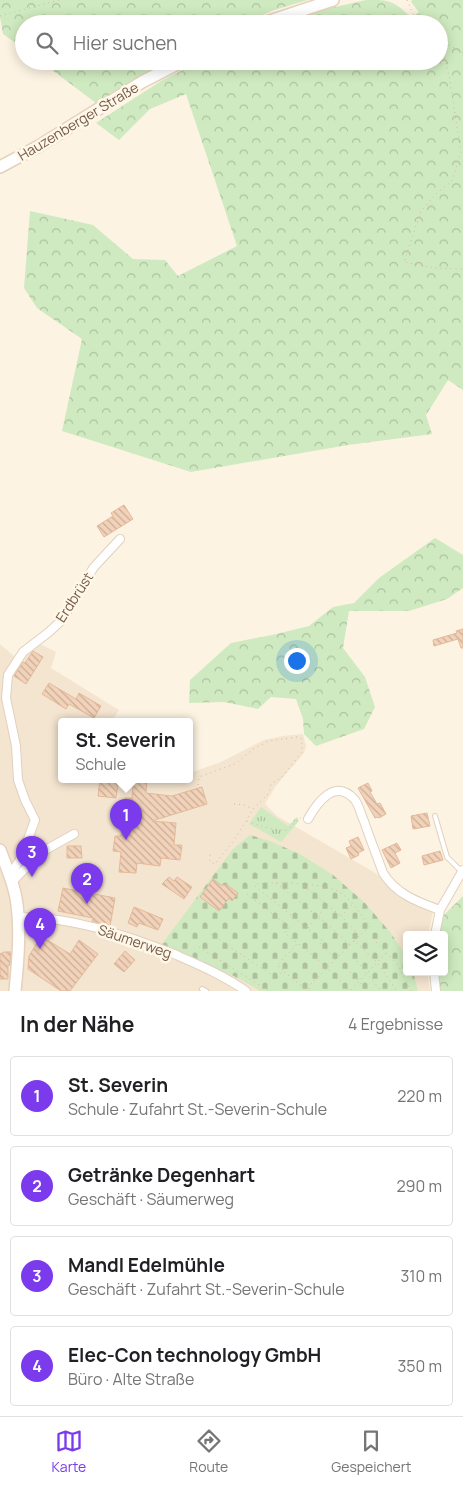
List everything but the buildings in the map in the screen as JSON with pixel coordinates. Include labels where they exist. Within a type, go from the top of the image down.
[{"type":"main road","points":[[288,15],[333,0]]},
{"type":"main road","name":"Hauzenberger Straße","points":[[0,166],[39,146],[142,82],[165,70]]},
{"type":"main road","points":[[0,850],[11,878],[16,899],[18,940],[15,991]]},
{"type":"street","name":"Erdbrüst","points":[[11,878],[21,858],[35,820],[24,800],[18,780],[16,746],[3,699],[8,675],[23,652],[63,620],[94,567],[120,540]]},
{"type":"street","points":[[308,820],[316,804],[329,792],[345,792],[356,801],[383,873],[388,881],[405,896],[440,910]]},
{"type":"street","points":[[11,878],[40,854],[74,834]]},
{"type":"street","points":[[436,931],[440,910],[463,871]]},
{"type":"street","name":"Säumerweg","points":[[17,916],[64,920],[121,935],[208,968],[246,991]]},
{"type":"street","points":[[434,976],[436,991]]},
{"type":"lane","points":[[435,816],[448,857],[463,871]]},
{"type":"path","points":[[0,16],[59,0]]},
{"type":"path","points":[[406,0],[414,15]]},
{"type":"path","points":[[448,44],[463,53]]},
{"type":"path","points":[[448,70],[461,153],[452,181],[437,193],[421,211],[404,262],[434,268],[463,269]]},
{"type":"path","points":[[198,785],[198,776],[237,763],[253,749],[270,741],[297,737],[302,739],[302,752],[281,778],[271,784],[269,793],[253,809],[235,839],[215,864],[210,862],[210,851]]},
{"type":"path","points":[[234,804],[245,805],[253,809]]},
{"type":"path","points":[[246,820],[265,828],[281,830],[288,830],[299,818],[308,820]]},
{"type":"path","points":[[275,882],[350,945]]},
{"type":"path","points":[[298,943],[277,964],[308,991],[311,984],[326,968],[336,959],[370,926],[352,904],[339,892],[304,885],[275,882],[256,885],[323,941],[320,944],[336,959]]},
{"type":"path","points":[[304,885],[341,916],[360,936]]},
{"type":"path","points":[[247,894],[290,927],[284,933],[315,957],[351,991],[386,953]]},
{"type":"path","points":[[341,916],[352,904]]},
{"type":"path","points":[[307,928],[327,905]]},
{"type":"path","points":[[211,934],[276,978],[284,971]]},
{"type":"path","points":[[354,941],[377,962],[397,991]]},
{"type":"path","points":[[376,942],[398,965],[411,991]]},
{"type":"path","points":[[199,947],[269,991]]},
{"type":"path","points":[[357,961],[381,991]]},
{"type":"path","points":[[350,972],[360,981],[366,991]]},
{"type":"shaded area","points":[[34,641],[56,652],[51,668],[119,710],[114,718],[58,718],[58,783],[193,783],[193,772],[221,762],[264,740],[303,734],[306,746],[304,753],[275,787],[265,804],[277,816],[372,871],[433,912],[429,931],[403,931],[403,976],[428,976],[430,991],[0,991],[0,644],[15,657]]},
{"type":"green space","points":[[0,0],[308,0],[263,15],[15,15],[15,43],[3,34]]},
{"type":"green space","points":[[366,0],[381,0],[395,4],[409,15],[310,15],[330,8]]},
{"type":"green space","points":[[412,0],[463,0],[463,390],[448,380],[426,415],[432,434],[348,445],[191,472],[62,431],[82,339],[37,308],[24,288],[30,211],[93,225],[133,259],[165,260],[178,276],[237,246],[186,94],[150,109],[119,140],[96,123],[161,81],[182,70],[448,70],[448,15],[414,15],[419,12],[411,2]]},
{"type":"green space","points":[[52,70],[153,70],[96,103]]},
{"type":"green space","points":[[435,538],[463,555],[463,588],[447,599],[409,611],[349,611],[343,648],[365,677],[375,707],[364,729],[316,746],[304,734],[303,719],[296,699],[271,697],[258,709],[224,702],[189,703],[190,680],[231,643],[309,626],[333,607],[354,603],[379,578]]},
{"type":"green space","points":[[261,807],[288,826],[297,817],[299,821],[281,842],[249,824]]},
{"type":"green space","points":[[250,835],[298,853],[333,875],[365,903],[390,932],[403,951],[403,976],[414,976],[418,991],[260,991],[224,972],[159,948],[233,849]]},
{"type":"green space","points":[[463,896],[463,991],[439,991],[438,976],[448,976],[448,931],[440,931],[444,915]]},
{"type":"place","name":"St. Severin","points":[[126,840]]},
{"type":"place","name":"Mandl Edelmühle","points":[[32,877]]},
{"type":"place","name":"Getränke Degenhart","points":[[87,904]]},
{"type":"place","name":"Elec-Con technology GmbH","points":[[40,949]]}]
